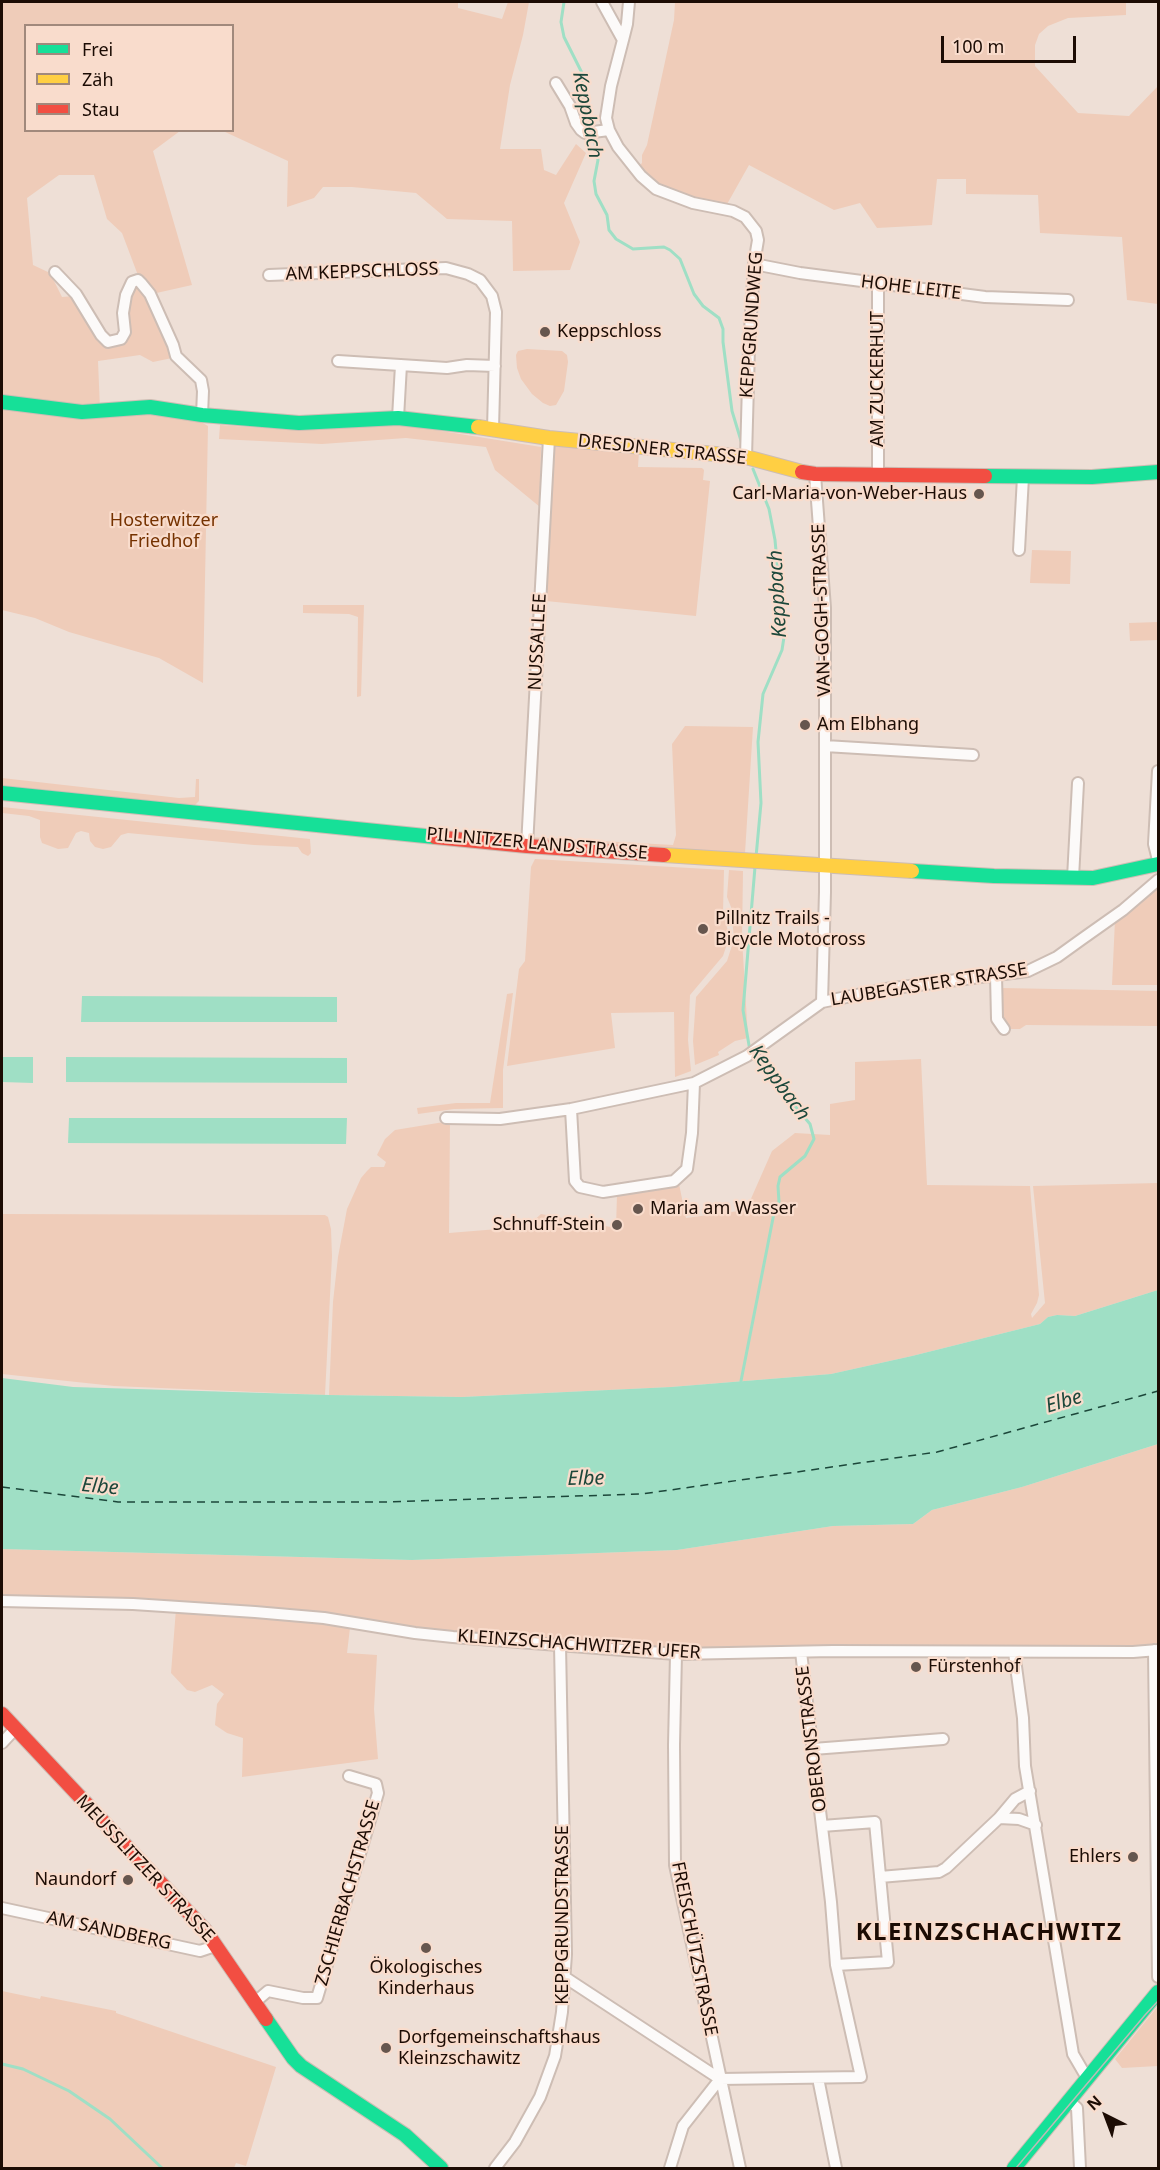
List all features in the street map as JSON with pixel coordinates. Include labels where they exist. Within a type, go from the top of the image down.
[{"type":"street","points":[[602,2],[623,40]]},
{"type":"street","points":[[556,83],[581,130],[585,133],[605,130],[607,107],[627,24],[629,2]]},
{"type":"street","name":"KEPPGRUNDWEG","points":[[605,130],[625,158],[656,189],[693,203],[733,211],[745,217],[756,231],[758,240],[754,264],[749,348],[746,458]]},
{"type":"street","name":"HOHE LEITE","points":[[754,264],[800,273],[985,297],[1068,300]]},
{"type":"street","name":"AM KEPPSCHLOSS","points":[[269,275],[446,268],[480,280],[492,296],[496,312],[494,429]]},
{"type":"street","points":[[55,272],[76,294],[101,335],[108,342],[121,339],[125,332],[123,313],[126,295],[132,282],[138,280],[150,294],[176,356],[201,380],[202,415]]},
{"type":"street","name":"AM ZUCKERHUT","points":[[878,283],[878,475]]},
{"type":"street","points":[[339,361],[447,368],[467,365],[495,366]]},
{"type":"street","points":[[398,418],[401,365]]},
{"type":"street","name":"DRESDNER STRASSE","points":[[2,402],[82,412],[150,406],[202,415],[299,423],[398,418],[549,438],[702,452],[746,458],[815,474],[1092,477],[1158,472]]},
{"type":"street","name":"NUSSALLEE","points":[[527,846],[549,438]]},
{"type":"street","name":"VAN-GOGH-STRASSE","points":[[815,474],[825,608],[822,1002]]},
{"type":"street","points":[[1019,550],[1023,477]]},
{"type":"street","points":[[825,746],[973,755]]},
{"type":"street","points":[[1158,771],[1154,844],[1158,862]]},
{"type":"street","points":[[1073,878],[1078,783]]},
{"type":"street","name":"PILLNITZER LANDSTRASSE","points":[[2,793],[527,846],[994,876],[1073,878],[1123,873],[1158,862]]},
{"type":"street","name":"LAUBEGASTER STRASSE","points":[[446,1118],[500,1119],[571,1109],[694,1083],[751,1053],[822,1002],[886,989],[1028,970],[1057,957],[1123,910],[1158,880]]},
{"type":"street","points":[[996,975],[998,1019],[1004,1029]]},
{"type":"street","points":[[571,1109],[575,1181],[580,1187],[603,1192],[674,1181],[687,1169],[692,1133],[694,1083]]},
{"type":"street","name":"KLEINZSCHACHWITZER UFER","points":[[2,1601],[133,1604],[248,1612],[324,1618],[443,1636],[676,1654],[1156,1650]]},
{"type":"street","name":"KEPPGRUNDSTRASSE","points":[[495,2169],[528,2122],[550,2072],[562,2012],[566,1978],[560,1646]]},
{"type":"street","points":[[1156,1650],[1158,1977]]},
{"type":"street","name":"OBERONSTRASSE","points":[[801,1652],[836,1965],[861,2077],[818,2078]]},
{"type":"street","points":[[1014,1652],[1023,1718],[1025,1766],[1073,2054],[1087,2078]]},
{"type":"street","name":"FREISCHÜTZSTRASSE","points":[[676,1654],[675,1865],[740,2169]]},
{"type":"street","name":"MEUSSLITZER STRASSE","points":[[2,1714],[205,1930],[288,2052],[301,2066],[405,2135],[441,2169]]},
{"type":"street","points":[[2,1743],[15,1729]]},
{"type":"street","points":[[813,1749],[943,1739]]},
{"type":"street","name":"ZSCHIERBACHSTRASSE","points":[[254,2003],[268,1991],[303,1998],[317,1998],[378,1793],[376,1784],[349,1776]]},
{"type":"street","points":[[880,1877],[939,1872],[946,1868],[999,1818],[1015,1799],[1030,1791]]},
{"type":"street","points":[[999,1818],[1019,1819],[1036,1825]]},
{"type":"street","name":"OBERONSTRASSE","points":[[822,1826],[875,1822],[888,1962],[836,1965]]},
{"type":"street","name":"AM SANDBERG","points":[[2,1908],[200,1951],[215,1946]]},
{"type":"street","points":[[566,1978],[720,2079],[818,2078],[836,2169]]},
{"type":"street","points":[[1014,2169],[1158,1992]]},
{"type":"street","points":[[670,2169],[684,2126],[720,2079]]},
{"type":"street","points":[[1069,2101],[1077,2108],[1080,2169]]},
{"type":"green space","points":[[2,2],[458,2],[458,8],[502,19],[508,2],[529,2],[510,85],[500,149],[541,149],[544,170],[556,175],[576,144],[586,153],[564,203],[580,242],[570,270],[513,271],[512,221],[447,219],[416,193],[352,187],[323,187],[314,198],[287,207],[288,161],[225,132],[234,132],[234,24],[24,24],[24,132],[179,132],[153,151],[192,285],[152,294],[139,278],[122,233],[107,219],[94,175],[59,175],[27,198],[33,265],[50,273],[62,297],[74,296],[92,325],[90,329],[95,329],[99,337],[123,340],[125,311],[135,285],[139,285],[172,358],[153,362],[140,355],[98,361],[100,409],[2,399]]},
{"type":"green space","points":[[675,2],[1126,2],[1126,15],[1068,18],[1048,26],[1039,34],[1035,45],[1035,66],[1078,113],[1129,116],[1158,86],[1158,304],[1127,300],[1122,237],[1040,233],[1038,195],[966,194],[966,179],[937,179],[932,225],[877,228],[860,203],[834,210],[749,165],[726,206],[714,205],[658,186],[638,167],[642,163],[642,155],[647,145],[674,20]]},
{"type":"green space","points":[[527,349],[562,351],[567,355],[564,391],[556,405],[550,406],[543,403],[532,394],[521,379],[516,355],[518,351]]},
{"type":"green space","name":"Hosterwitzer Friedhof","points":[[2,406],[150,412],[201,422],[208,426],[203,683],[159,658],[69,632],[35,618],[2,610]]},
{"type":"green space","points":[[220,425],[292,430],[404,425],[541,447],[540,507],[495,470],[486,447],[406,438],[322,444],[219,439]]},
{"type":"green space","points":[[554,445],[639,451],[638,467],[702,468],[704,470],[703,480],[710,481],[696,616],[546,601]]},
{"type":"green space","points":[[1032,550],[1071,551],[1070,584],[1030,583]]},
{"type":"green space","points":[[303,605],[364,605],[361,696],[357,697],[358,617],[349,614],[303,613]]},
{"type":"green space","points":[[1158,622],[1158,640],[1130,641],[1129,623]]},
{"type":"green space","points":[[685,726],[753,727],[745,853],[533,840],[530,837],[673,845],[676,835],[672,744]]},
{"type":"green space","points":[[2,778],[179,798],[195,797],[196,779],[199,779],[199,801],[195,805],[2,785]]},
{"type":"green space","points":[[2,807],[310,839],[311,853],[308,856],[298,847],[128,833],[121,835],[111,847],[103,849],[95,847],[90,841],[89,833],[81,831],[76,833],[68,848],[58,849],[42,843],[40,820],[29,816],[2,813]]},
{"type":"green space","points":[[535,859],[724,870],[723,913],[728,941],[723,956],[690,995],[688,1040],[691,1071],[675,1077],[674,1012],[611,1013],[615,1048],[507,1066],[519,969],[525,961],[531,867]]},
{"type":"green space","points":[[729,870],[743,871],[742,939],[748,1038],[735,1041],[718,1052],[719,1055],[695,1065],[693,1041],[696,997],[727,961],[734,939],[731,907],[727,897]]},
{"type":"green space","points":[[1156,889],[1158,891],[1158,985],[1112,985],[1115,920]]},
{"type":"green space","points":[[1002,988],[1158,991],[1158,1026],[1026,1025],[1020,1029],[1010,1029],[1001,1017]]},
{"type":"green space","points":[[513,993],[503,1070],[503,1108],[454,1109],[418,1114],[417,1108],[456,1103],[490,1103],[507,994]]},
{"type":"green space","points":[[921,1059],[927,1185],[1030,1186],[1039,1295],[1031,1314],[1032,1318],[1045,1303],[1033,1186],[1158,1183],[1158,1290],[1075,1316],[1048,1317],[1040,1324],[831,1374],[671,1387],[462,1397],[329,1395],[333,1302],[347,1209],[361,1178],[367,1171],[371,1167],[384,1167],[386,1162],[377,1155],[385,1139],[395,1130],[450,1121],[449,1233],[498,1229],[507,1223],[530,1224],[541,1214],[616,1228],[617,1194],[679,1184],[686,1218],[746,1210],[772,1151],[795,1133],[830,1135],[830,1104],[855,1100],[855,1062]]},
{"type":"green space","points":[[2,1214],[325,1215],[328,1217],[331,1229],[332,1256],[325,1395],[114,1386],[2,1374]]},
{"type":"green space","points":[[1158,1444],[1158,1647],[1012,1650],[1009,1646],[997,1649],[896,1645],[675,1650],[2,1598],[2,1549],[412,1560],[677,1550],[833,1526],[913,1524],[932,1510],[1022,1487]]},
{"type":"green space","points":[[176,1609],[319,1622],[350,1628],[347,1653],[377,1655],[374,1709],[378,1759],[242,1777],[243,1738],[227,1733],[215,1725],[217,1704],[224,1694],[212,1685],[195,1692],[187,1690],[171,1673]]},
{"type":"green space","points":[[2,1991],[40,1999],[41,1996],[116,2011],[116,2013],[276,2067],[246,2166],[236,2163],[234,2168],[2,2168]]},
{"type":"green space","points":[[1158,2006],[1158,2066],[1122,2068],[1115,2059]]},
{"type":"water","points":[[82,996],[337,997],[337,1022],[81,1022]]},
{"type":"water","points":[[2,1057],[33,1057],[33,1083],[2,1082]]},
{"type":"water","points":[[66,1057],[347,1058],[347,1083],[66,1082]]},
{"type":"water","points":[[69,1118],[347,1118],[346,1144],[68,1143]]},
{"type":"water","name":"Elbe","points":[[1158,1290],[1158,1444],[1022,1487],[932,1510],[913,1524],[833,1526],[677,1550],[412,1560],[2,1549],[2,1378],[73,1387],[462,1397],[671,1387],[831,1374],[1040,1324],[1048,1317],[1075,1316]]},
{"type":"waterway","name":"Keppbach","points":[[564,2],[561,22],[564,37],[582,73],[583,103],[593,132],[598,160],[594,181],[596,194],[607,215],[609,230],[616,239],[633,249],[664,247],[670,250],[680,259],[694,294],[703,306],[719,318],[723,329],[732,411],[742,444]]},
{"type":"waterway","name":"Keppbach","points":[[753,469],[769,509],[775,540],[784,637],[782,650],[763,694],[758,742],[761,803],[756,857]]},
{"type":"waterway","name":"Keppbach","points":[[750,1051],[743,1010],[755,867]]},
{"type":"waterway","name":"Keppbach","points":[[741,1381],[775,1208],[779,1202],[780,1177],[805,1156],[814,1139],[810,1124],[753,1056]]},
{"type":"waterway","points":[[2,2064],[23,2069],[69,2091],[110,2119],[162,2168]]},
{"type":"ferry route","points":[[2,1487],[118,1502],[383,1502],[642,1494],[937,1452],[1158,1391]]},
{"type":"tram line","points":[[1016,2168],[1158,2001]]},
{"type":"traffic: fast","points":[[2,402],[82,412],[150,407],[202,415],[299,423],[398,418],[478,427]]},
{"type":"traffic: fast","points":[[985,476],[1092,477],[1158,472]]},
{"type":"traffic: fast","points":[[2,793],[435,837]]},
{"type":"traffic: fast","points":[[912,871],[994,876],[1093,878],[1158,864]]},
{"type":"traffic: fast","points":[[1014,2168],[1158,1992]]},
{"type":"traffic: fast","points":[[266,2019],[301,2066],[405,2135],[441,2168]]},
{"type":"traffic: slow","points":[[478,427],[549,438],[746,457],[802,472]]},
{"type":"traffic: slow","points":[[664,855],[912,871]]},
{"type":"traffic: jam","points":[[802,472],[985,476]]},
{"type":"traffic: jam","points":[[435,837],[664,855]]},
{"type":"traffic: jam","points":[[2,1714],[205,1930],[266,2019]]},
{"type":"place","name":"Keppschloss","points":[[545,332]]},
{"type":"place","name":"Carl-Maria-von-Weber-Haus","points":[[979,494]]},
{"type":"place","name":"Am Elbhang","points":[[805,725]]},
{"type":"place","name":"Pillnitz Trails - Bicycle Motocross","points":[[703,929]]},
{"type":"place","name":"Maria am Wasser","points":[[638,1209]]},
{"type":"place","name":"Schnuff-Stein","points":[[617,1225]]},
{"type":"place","name":"Fürstenhof","points":[[916,1667]]},
{"type":"place","name":"Ehlers","points":[[1133,1857]]},
{"type":"place","name":"Naundorf","points":[[128,1880]]},
{"type":"place","name":"Ökologisches Kinderhaus","points":[[426,1948]]},
{"type":"place","name":"Dorfgemeinschaftshaus Kleinzschawitz","points":[[386,2048]]},
{"type":"district","name":"KLEINZSCHACHWITZ","points":[[989,1933]]}]
